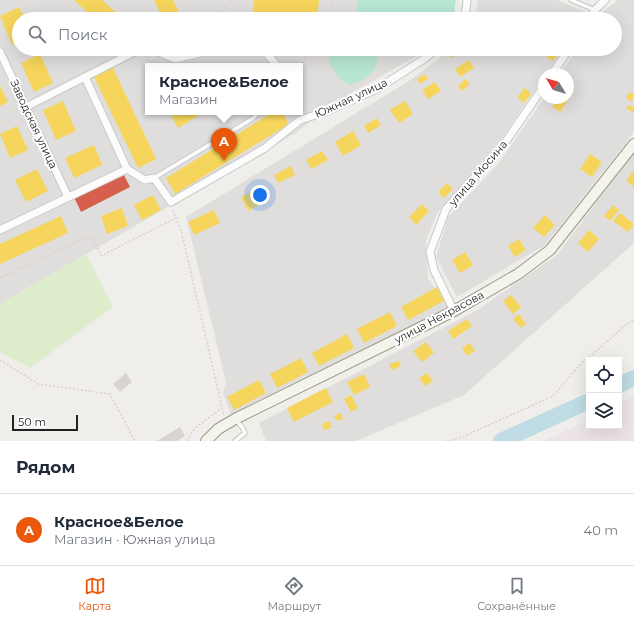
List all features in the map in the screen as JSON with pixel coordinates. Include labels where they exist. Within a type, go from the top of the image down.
[{"type":"main road","name":"улица Некрасова","points":[[206,441],[218,429],[235,418],[454,311],[518,274],[550,250],[634,144]]},
{"type":"street","points":[[465,12],[467,0]]},
{"type":"street","points":[[595,10],[605,0]]},
{"type":"street","name":"Заводская улица","points":[[0,52],[68,197]]},
{"type":"street","points":[[26,107],[126,56]]},
{"type":"street","points":[[168,56],[175,59],[187,56]]},
{"type":"street","name":"Южная улица","points":[[171,202],[265,148],[300,120],[325,112],[377,89],[427,56]]},
{"type":"street","points":[[556,68],[564,56]]},
{"type":"street","points":[[85,77],[127,169],[145,180],[154,178],[171,202]]},
{"type":"street","name":"улица Мосина","points":[[454,311],[434,270],[430,252],[446,209],[502,147],[538,95]]},
{"type":"street","points":[[298,115],[300,120]]},
{"type":"street","points":[[0,230],[127,169]]},
{"type":"lane","points":[[572,0],[595,10]]},
{"type":"lane","points":[[154,178],[257,115]]},
{"type":"lane","points":[[235,418],[245,433],[235,441]]},
{"type":"path","points":[[222,12],[230,0]]},
{"type":"path","points":[[329,12],[332,0]]},
{"type":"path","points":[[171,202],[182,234],[222,408],[195,428],[187,441]]},
{"type":"path","points":[[0,278],[84,238],[94,240],[102,256],[176,218]]},
{"type":"path","points":[[447,441],[460,438],[553,396],[579,366],[628,323],[634,320]]},
{"type":"path","points":[[0,360],[38,384],[110,394],[135,441]]},
{"type":"shaded area","points":[[0,0],[455,0],[454,12],[12,12],[12,56],[417,56],[327,107],[296,133],[0,304]]},
{"type":"shaded area","points":[[478,0],[557,0],[586,12],[476,12]]},
{"type":"shaded area","points":[[618,0],[634,0],[634,131],[545,245],[457,297],[436,257],[448,217],[499,163],[540,104],[574,104],[574,68],[564,68],[572,56],[622,56],[622,12],[603,12]]},
{"type":"shaded area","points":[[442,56],[558,56],[550,68],[538,68],[538,86],[497,145],[438,212],[426,240],[428,279],[449,307],[231,415],[223,393],[226,382],[186,217],[409,81]]},
{"type":"shaded area","points":[[634,152],[634,243],[464,395],[356,441],[266,441],[259,423],[476,311],[557,255]]},
{"type":"shaded area","points":[[634,396],[634,441],[543,441],[586,420],[586,429],[622,429],[622,402]]},
{"type":"green space","points":[[357,0],[456,0],[454,12],[356,12]]},
{"type":"green space","points":[[330,56],[377,56],[375,70],[364,79],[350,85],[339,77],[329,60]]},
{"type":"green space","points":[[86,254],[113,307],[30,368],[0,352],[0,304]]},
{"type":"building: Жильё","points":[[74,0],[102,0],[115,12],[87,12]]},
{"type":"building: Жильё","points":[[154,0],[173,0],[179,12],[160,12]]},
{"type":"building: Жильё","points":[[254,0],[319,0],[318,12],[253,12]]},
{"type":"building: Жильё","points":[[19,7],[22,12],[12,12],[12,45],[0,16]]},
{"type":"building: Жильё","points":[[36,56],[41,56],[53,83],[34,92],[21,63]]},
{"type":"building: Жильё","points":[[545,56],[557,56],[553,61]]},
{"type":"building: Жильё","points":[[469,60],[474,68],[460,77],[455,69]]},
{"type":"building: Жильё","points":[[112,66],[156,159],[138,168],[93,75]]},
{"type":"building: Жильё","points":[[425,74],[428,79],[420,84],[417,79]]},
{"type":"building: Жильё","points":[[465,79],[470,83],[463,91],[458,86]]},
{"type":"building: Жильё","points":[[435,82],[441,91],[428,99],[422,90]]},
{"type":"building: Жильё","points":[[0,86],[8,102],[0,106]]},
{"type":"building: Жильё","points":[[525,88],[531,94],[524,103],[517,97]]},
{"type":"building: Жильё","points":[[630,92],[634,95],[631,102],[626,98]]},
{"type":"building: Жильё","points":[[63,101],[76,131],[56,140],[43,110]]},
{"type":"building: Жильё","points":[[405,101],[413,114],[399,123],[390,110]]},
{"type":"building: Жильё","points":[[554,104],[565,104],[560,112],[552,107]]},
{"type":"building: Жильё","points":[[629,105],[632,107],[634,105],[634,113],[626,108]]},
{"type":"building: Жильё","points":[[171,115],[199,115],[178,128]]},
{"type":"building: Жильё","points":[[268,115],[284,115],[289,124],[175,194],[166,178]]},
{"type":"building: Жильё","points":[[377,118],[381,125],[368,133],[364,126]]},
{"type":"building: Жильё","points":[[17,126],[28,150],[10,158],[0,134]]},
{"type":"building: Жильё","points":[[353,131],[361,145],[343,156],[335,142]]},
{"type":"building: Жильё","points":[[94,145],[102,165],[74,178],[65,158]]},
{"type":"building: Жильё","points":[[322,151],[328,160],[311,169],[306,160]]},
{"type":"building: Жильё","points":[[590,154],[602,162],[592,177],[580,169]]},
{"type":"building: Жильё","points":[[291,166],[295,175],[278,183],[274,175]]},
{"type":"building: Жильё","points":[[37,169],[48,191],[26,202],[15,180]]},
{"type":"building: Жильё","points":[[634,170],[634,187],[626,181]]},
{"type":"building: Жильё","points":[[447,183],[453,189],[444,198],[438,192]]},
{"type":"building: Жильё","points":[[261,186],[268,200],[248,211],[241,197]]},
{"type":"building: Жильё","points":[[153,195],[161,210],[142,220],[134,205]]},
{"type":"building: Жильё","points":[[422,204],[429,211],[416,225],[409,217]]},
{"type":"building: Жильё","points":[[613,205],[619,210],[610,221],[604,216]]},
{"type":"building: Жильё","points":[[122,208],[128,226],[107,234],[101,216]]},
{"type":"building: Жильё","points":[[214,210],[220,223],[194,235],[188,222]]},
{"type":"building: Жильё","points":[[620,213],[634,224],[628,232],[613,221]]},
{"type":"building: Жильё","points":[[545,215],[555,225],[544,237],[533,228]]},
{"type":"building: Жильё","points":[[61,216],[68,233],[0,264],[0,244]]},
{"type":"building: Жильё","points":[[589,230],[599,239],[588,252],[578,243]]},
{"type":"building: Жильё","points":[[519,239],[526,250],[515,257],[508,246]]},
{"type":"building: Жильё","points":[[465,252],[473,265],[460,273],[452,260]]},
{"type":"building: Жильё","points":[[437,287],[444,301],[408,320],[401,307]]},
{"type":"building: Жильё","points":[[511,295],[521,307],[513,314],[503,301]]},
{"type":"building: Жильё","points":[[390,312],[397,326],[364,343],[357,329]]},
{"type":"building: Жильё","points":[[519,314],[526,324],[521,328],[513,319]]},
{"type":"building: Жильё","points":[[467,319],[472,326],[453,339],[448,331]]},
{"type":"building: Жильё","points":[[347,334],[354,348],[319,366],[312,353]]},
{"type":"building: Жильё","points":[[426,342],[434,353],[422,362],[413,351]]},
{"type":"building: Жильё","points":[[470,343],[475,351],[467,356],[462,348]]},
{"type":"building: Жильё","points":[[301,358],[308,372],[277,388],[270,374]]},
{"type":"building: Жильё","points":[[399,361],[401,366],[392,370],[389,364]]},
{"type":"building: Жильё","points":[[427,373],[433,381],[425,386],[419,378]]},
{"type":"building: Жильё","points":[[364,374],[370,387],[354,395],[347,382]]},
{"type":"building: Жильё","points":[[259,380],[266,393],[234,410],[227,397]]},
{"type":"building: Жильё","points":[[326,388],[333,402],[294,422],[287,408]]},
{"type":"building: Жильё","points":[[351,395],[358,408],[351,412],[344,399]]},
{"type":"building: Жильё","points":[[341,413],[343,419],[337,421],[334,416]]},
{"type":"building: Жильё","points":[[329,421],[332,427],[324,430],[322,424]]},
{"type":"building: Торговля","points":[[123,173],[130,187],[81,212],[74,197]]},
{"type":"building: Прочее","points":[[126,373],[132,382],[120,392],[113,384]]},
{"type":"building: Прочее","points":[[180,427],[185,436],[177,441],[157,441]]},
{"type":"waterway","points":[[622,384],[634,378]]},
{"type":"waterway","points":[[501,441],[586,402]]},
{"type":"place","name":"Красное&Белое","points":[[224,161]]}]
